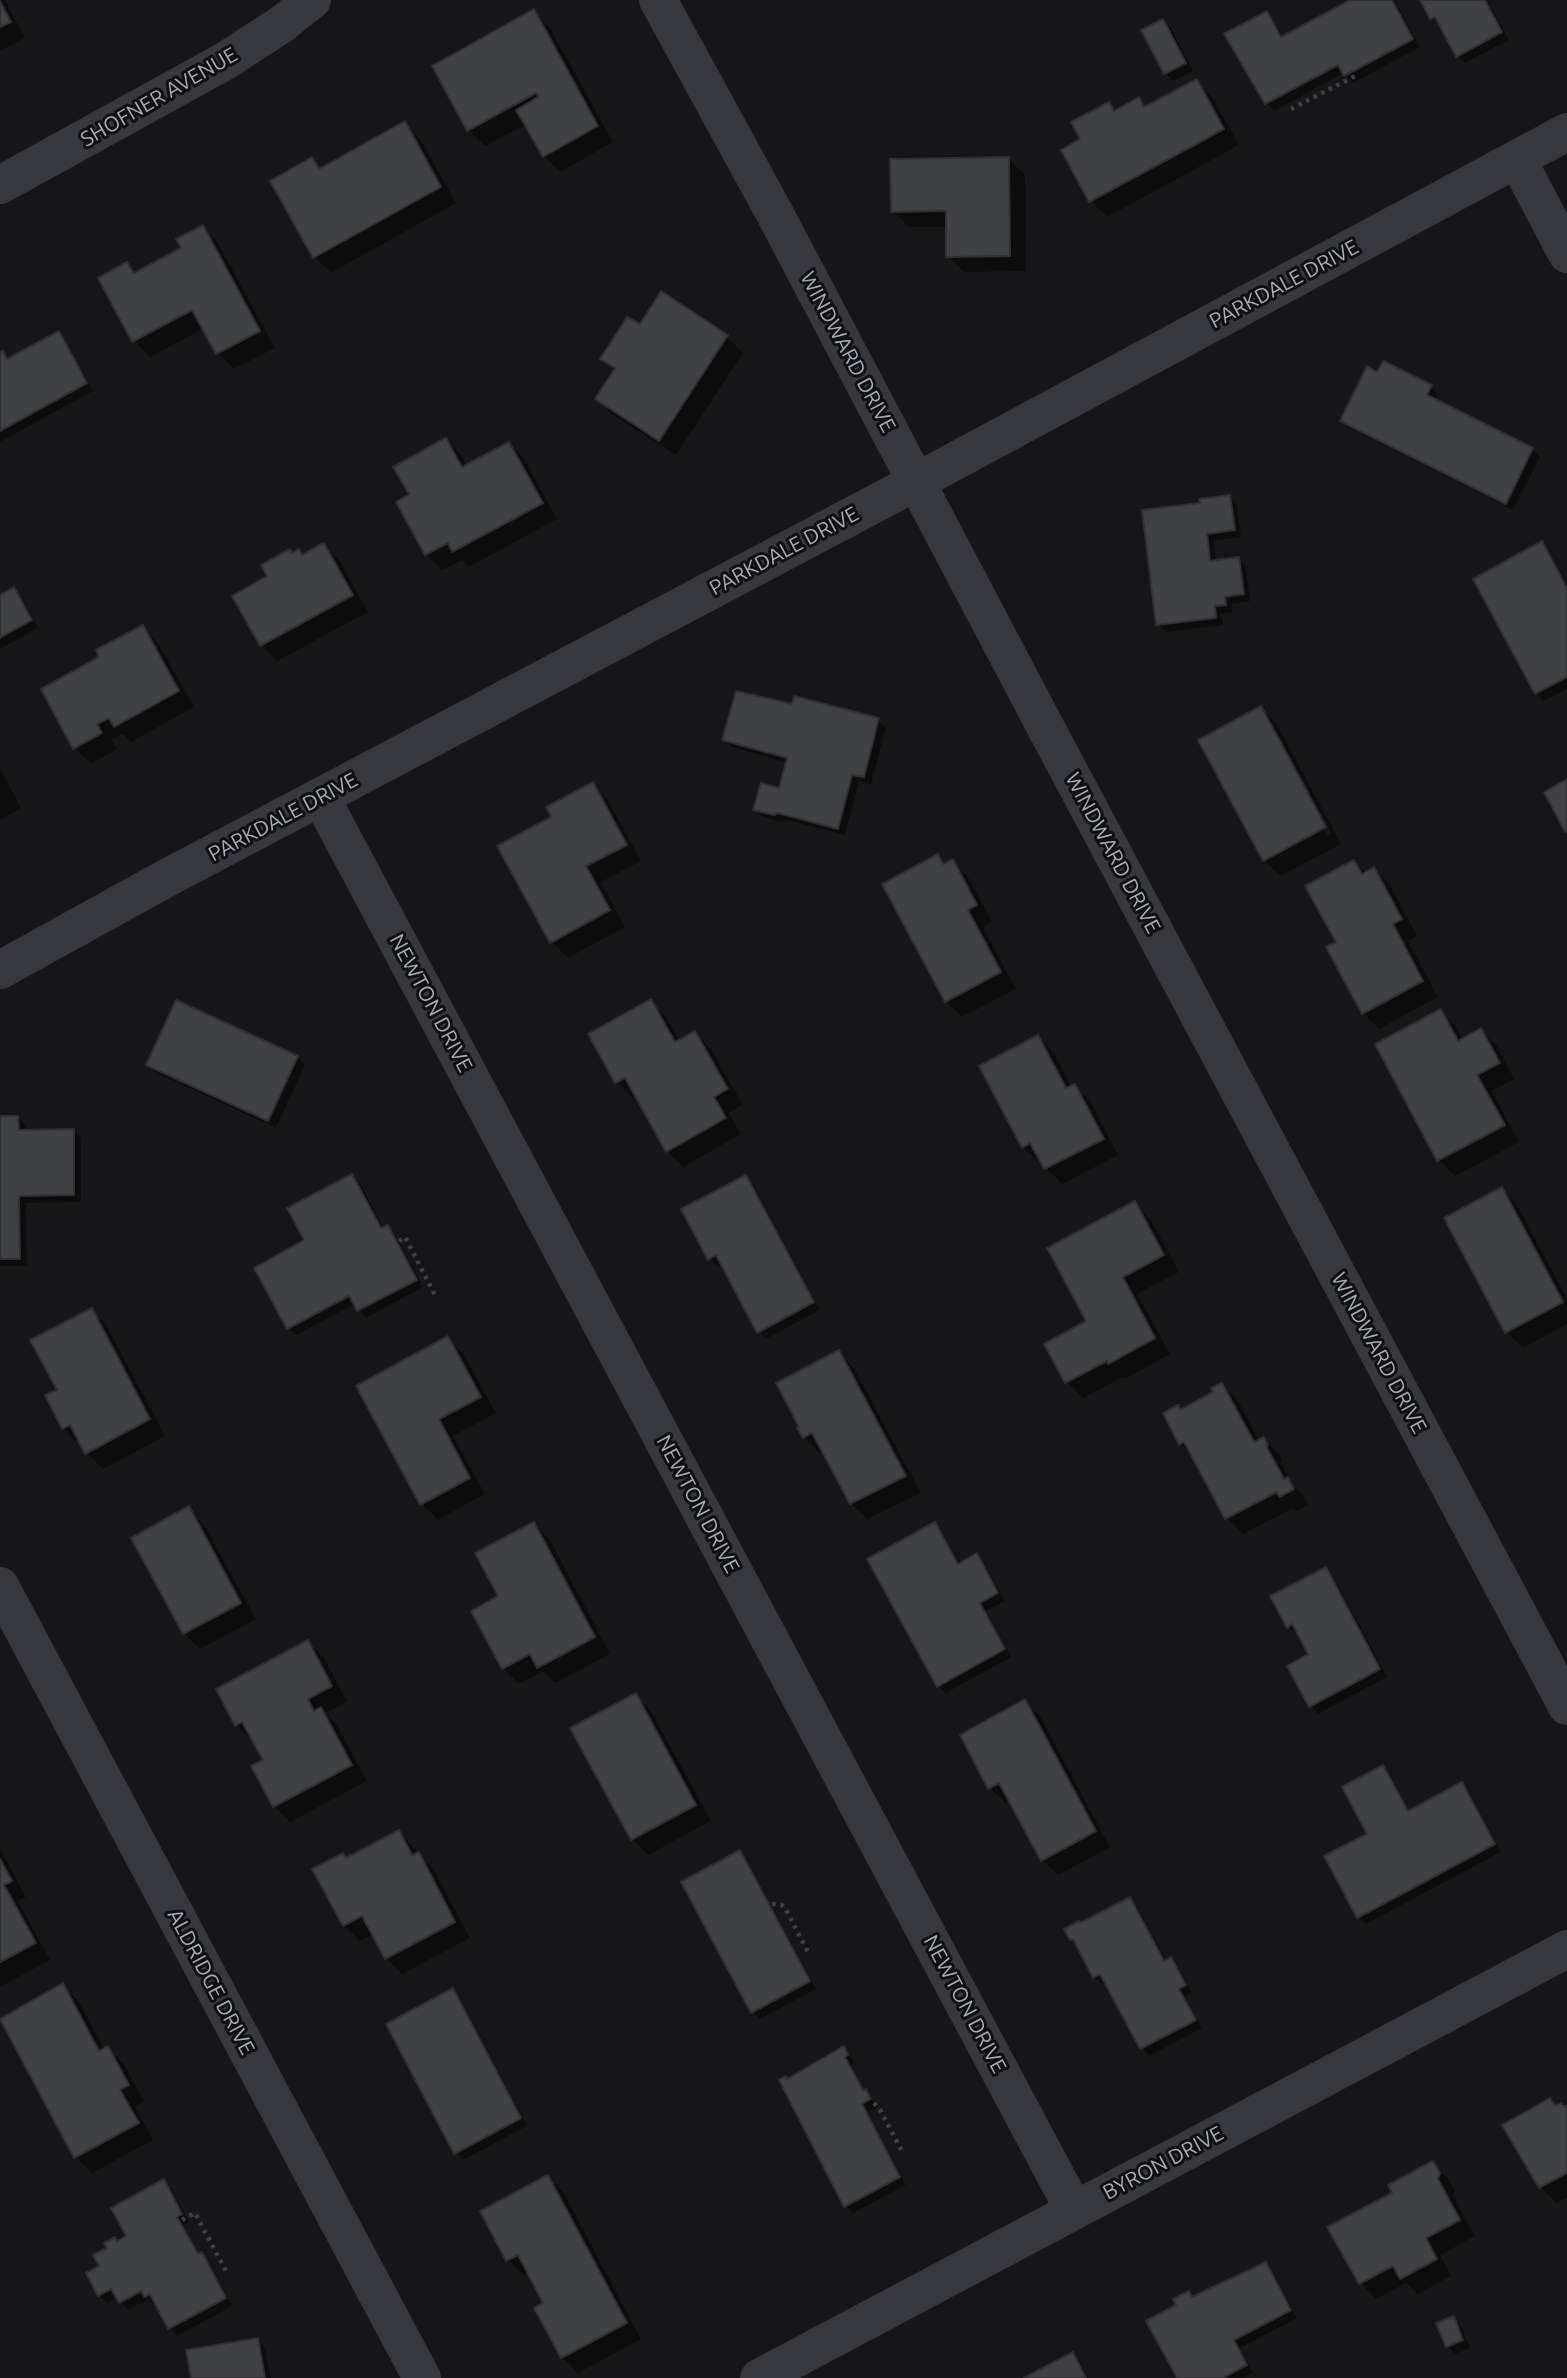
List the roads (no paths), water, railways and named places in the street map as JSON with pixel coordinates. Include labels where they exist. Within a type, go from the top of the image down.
[{"type":"street","name":"SHOFNER AVENUE","points":[[0,185],[225,61],[282,24],[312,0]]},
{"type":"street","name":"WINDWARD DRIVE","points":[[658,0],[775,214],[1567,1706]]},
{"type":"street","name":"PARKDALE DRIVE","points":[[0,970],[163,880],[321,799],[1567,132]]},
{"type":"street","points":[[1517,159],[1567,254]]},
{"type":"street","name":"NEWTON DRIVE","points":[[321,799],[1074,2210]]},
{"type":"street","name":"ALDRIDGE DRIVE","points":[[0,1586],[422,2378]]},
{"type":"street","name":"BYRON DRIVE","points":[[759,2378],[1567,1949]]}]
